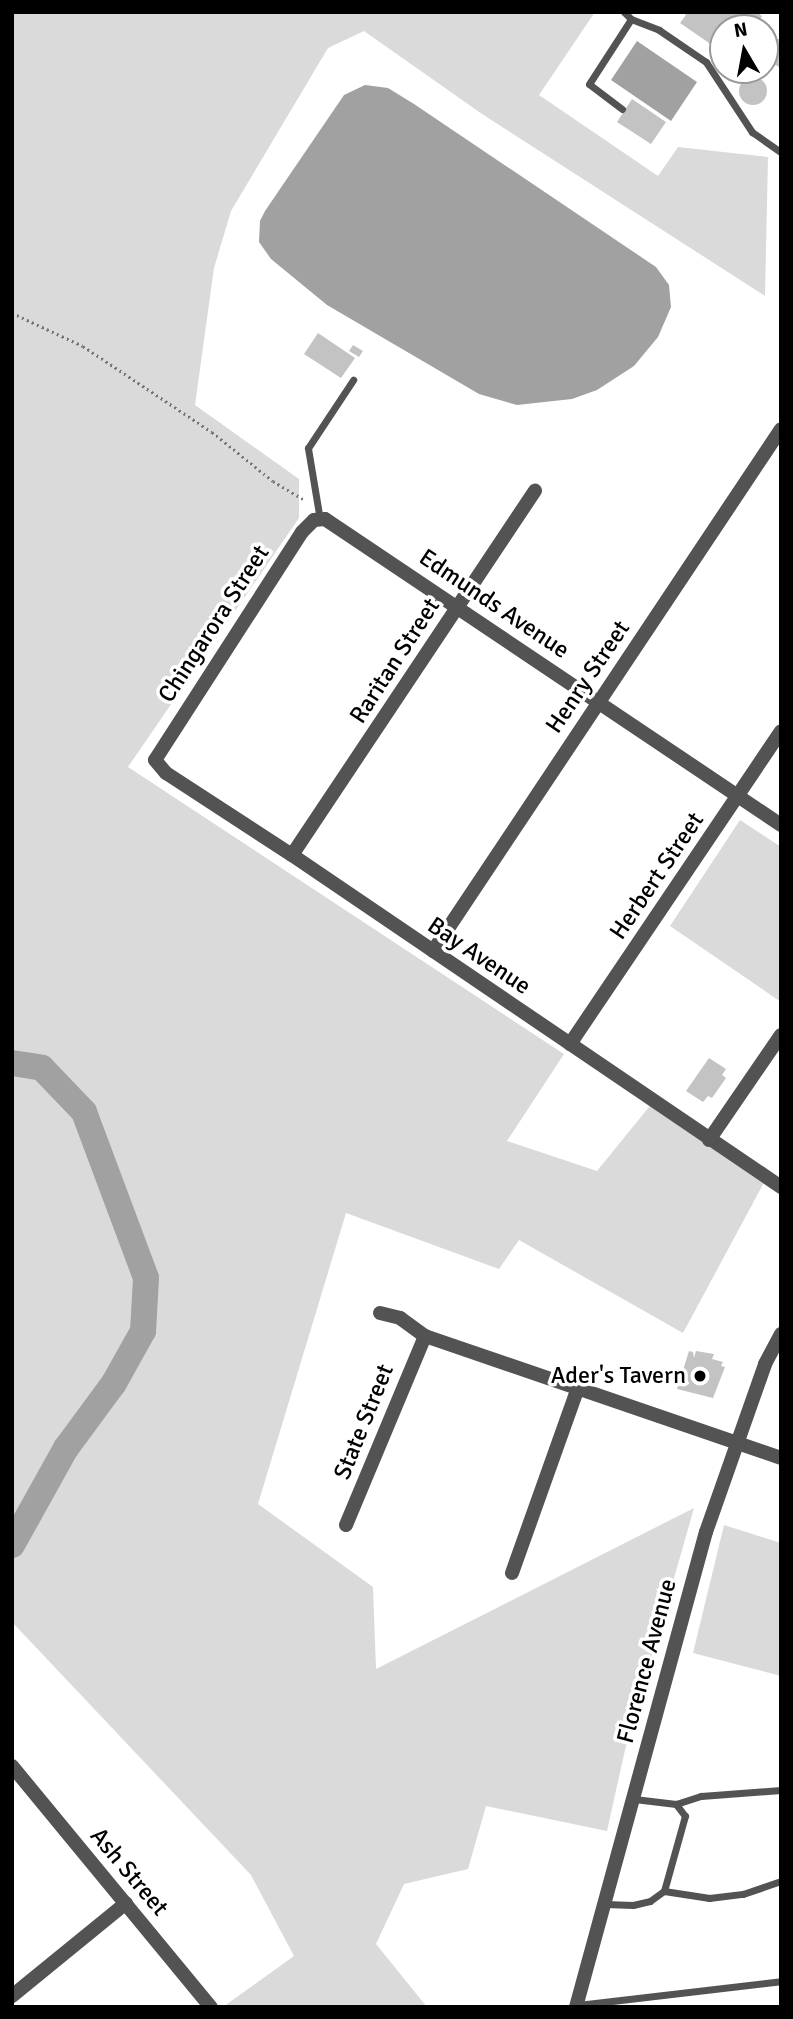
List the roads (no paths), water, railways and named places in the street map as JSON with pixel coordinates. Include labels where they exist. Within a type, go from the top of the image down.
[{"type":"street","name":"Henry Street","points":[[433,951],[781,429]]},
{"type":"street","name":"Raritan Street","points":[[292,855],[535,491]]},
{"type":"street","name":"Edmunds Avenue","points":[[318,513],[781,825]]},
{"type":"street","name":"Chingarora Street","points":[[155,760],[302,532],[318,513]]},
{"type":"street","name":"Herbert Street","points":[[570,1044],[781,731]]},
{"type":"street","name":"Bay Avenue","points":[[155,760],[166,773],[292,855],[781,1187]]},
{"type":"street","points":[[709,1140],[781,1035]]},
{"type":"street","points":[[380,1313],[400,1318],[425,1336],[781,1458]]},
{"type":"street","name":"Florence Avenue","points":[[577,2006],[706,1532],[765,1364],[781,1334]]},
{"type":"street","name":"State Street","points":[[346,1525],[425,1336]]},
{"type":"street","points":[[512,1573],[578,1388]]},
{"type":"street","name":"Ash Street","points":[[12,1766],[211,2007]]},
{"type":"street","points":[[12,1996],[126,1903]]},
{"type":"lane","points":[[624,12],[631,19],[659,30],[706,62],[752,132],[781,152]]},
{"type":"lane","points":[[622,109],[589,84],[631,19]]},
{"type":"lane","points":[[318,513],[308,446],[353,380]]},
{"type":"lane","points":[[633,1799],[676,1804],[701,1796],[781,1790]]},
{"type":"lane","points":[[605,1904],[633,1905],[650,1901],[664,1891],[685,1816],[676,1804]]},
{"type":"lane","points":[[664,1891],[709,1898],[743,1894],[781,1881]]},
{"type":"lane","points":[[577,2006],[781,1981]]},
{"type":"waterway","points":[[12,1063],[42,1068],[84,1112],[146,1278],[143,1331],[114,1383],[66,1448],[12,1545]]},
{"type":"place","name":"Ader's Tavern","points":[[700,1376]]}]
